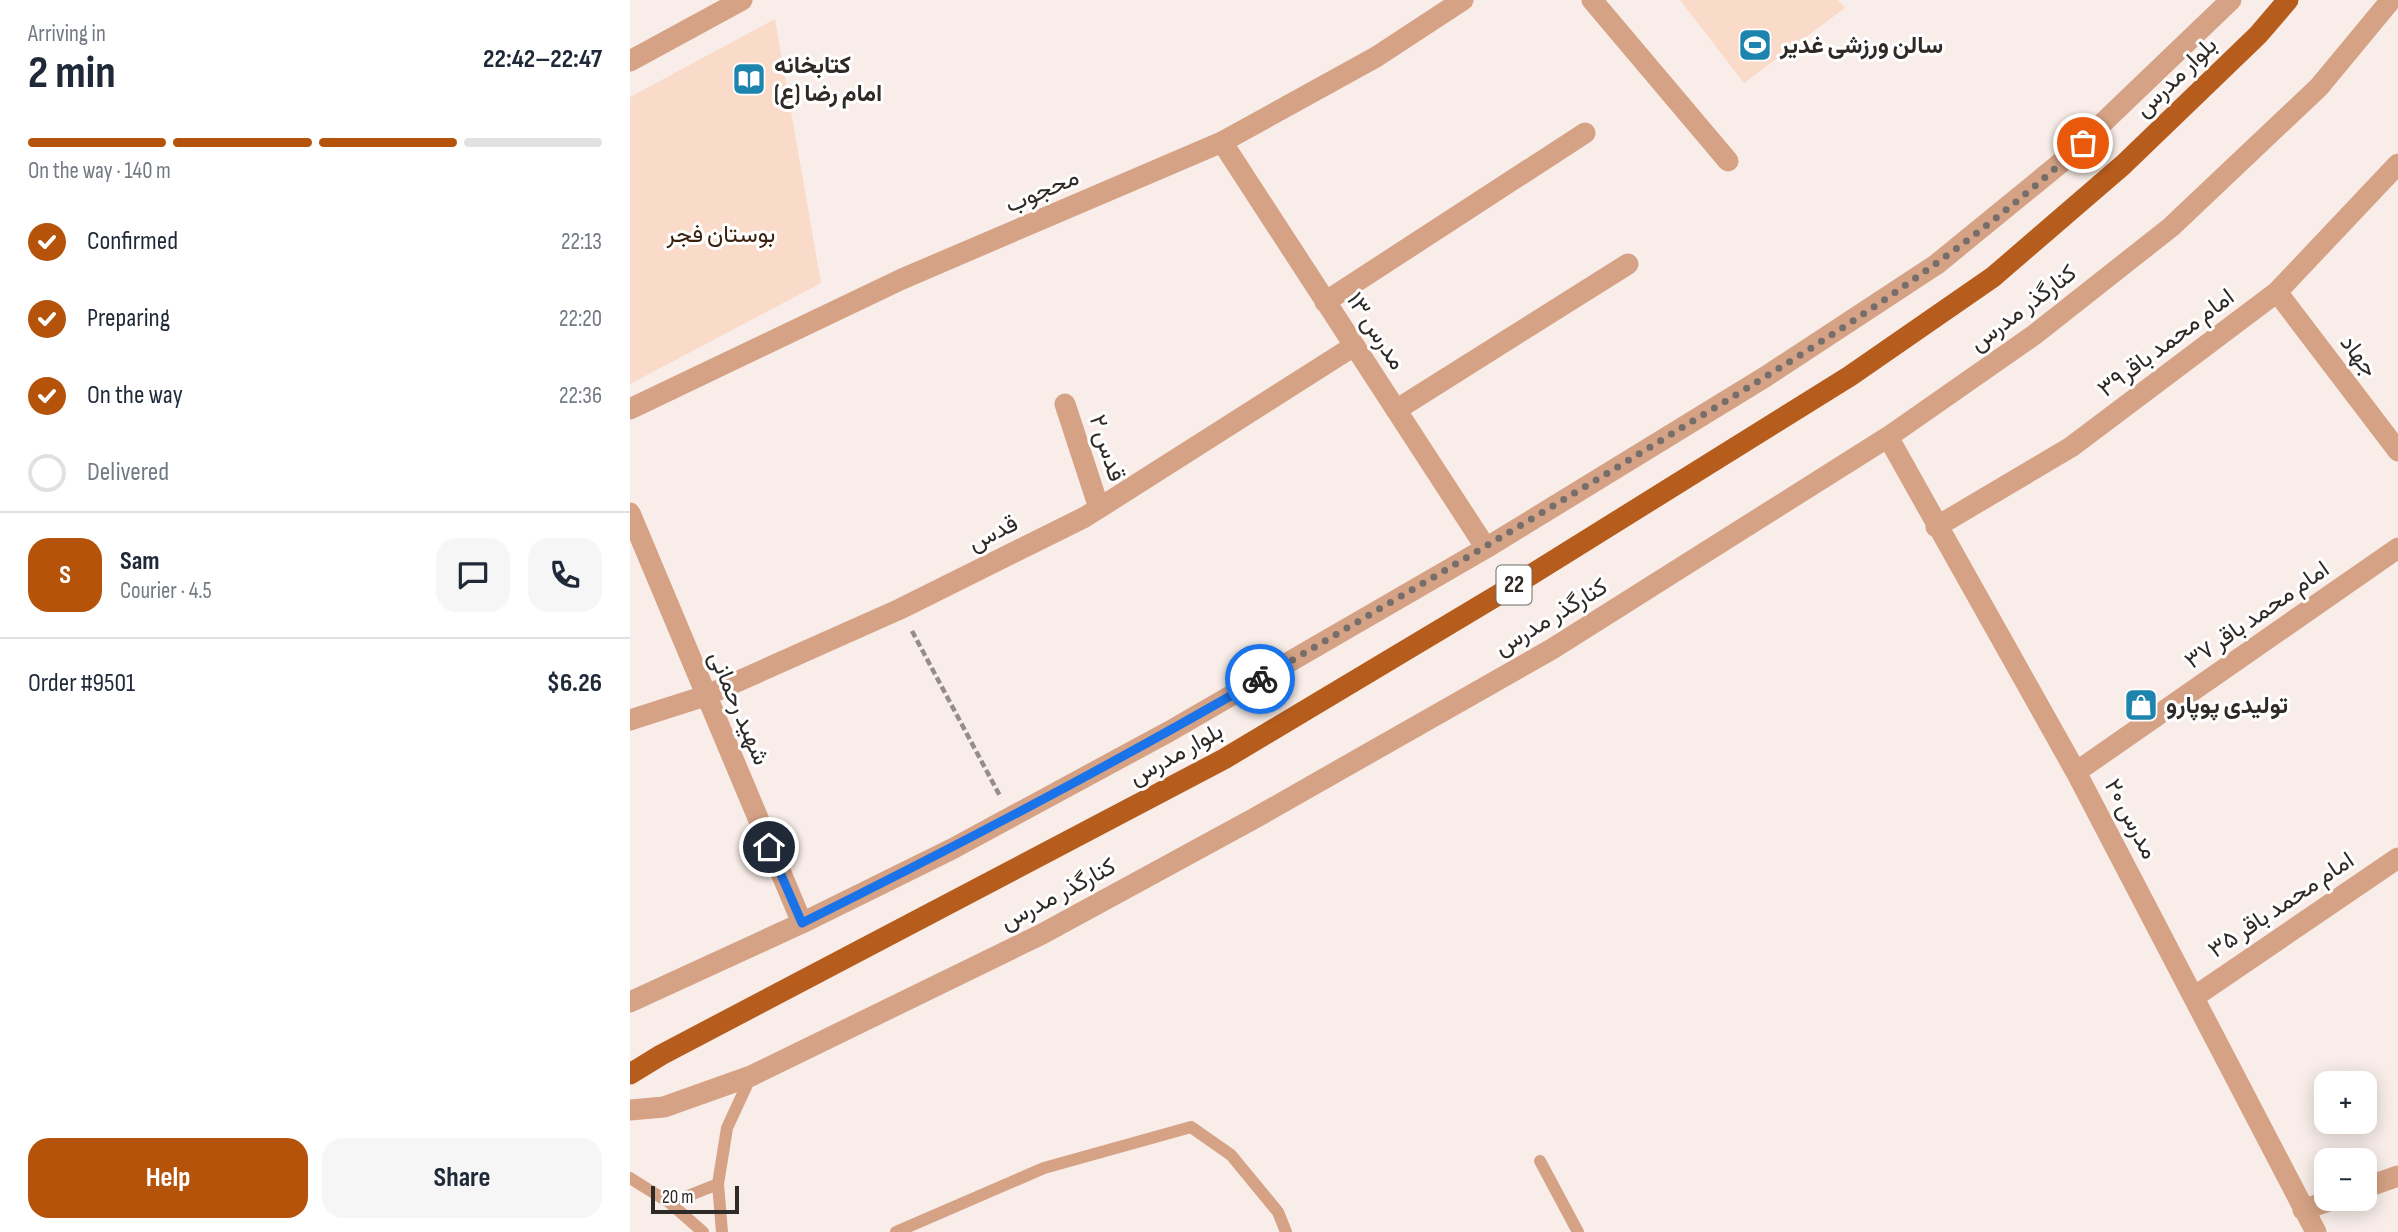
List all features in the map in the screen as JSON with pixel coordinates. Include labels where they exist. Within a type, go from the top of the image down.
[{"type":"main road","name":"بلوار مدرس","points":[[630,1074],[661,1055],[1224,759],[1513,586],[1850,376],[1993,277],[2123,165],[2258,35],[2288,0]]},
{"type":"main road","name":"بلوار مدرس","points":[[630,1060],[661,1055]]},
{"type":"street","points":[[630,61],[742,0]]},
{"type":"street","name":"محجوب","points":[[630,410],[902,279],[1222,142],[1376,57],[1463,0]]},
{"type":"street","points":[[1592,0],[1728,161]]},
{"type":"street","name":"کنارگذر مدرس","points":[[630,1110],[664,1107],[751,1076],[1042,934],[1255,818],[1552,649],[1888,437],[2034,335],[2171,227],[2319,87],[2391,0]]},
{"type":"street","points":[[630,1002],[802,923],[1011,817],[1170,731],[1486,548],[1765,377],[1937,264],[2063,161],[2220,4]]},
{"type":"street","points":[[1325,302],[1585,133]]},
{"type":"street","name":"مدرس ۱۳","points":[[1222,142],[1486,548]]},
{"type":"street","name":"امام محمد باقر۳۹","points":[[1936,527],[2071,447],[2277,292],[2398,164]]},
{"type":"street","points":[[1396,410],[1628,264]]},
{"type":"street","name":"جهاد","points":[[2277,292],[2398,451]]},
{"type":"street","name":"قدس","points":[[630,720],[705,696],[900,609],[1099,508],[1354,346]]},
{"type":"street","name":"قدس ۲","points":[[1065,404],[1099,508]]},
{"type":"street","name":"مدرس ۲۰","points":[[1888,437],[1936,527],[2076,772],[2316,1232]]},
{"type":"street","name":"شهید رحمانی","points":[[630,513],[802,923]]},
{"type":"street","name":"امام محمد باقر ۳۷","points":[[2076,772],[2398,548]]},
{"type":"street","name":"۳۵ امام محمد باقر","points":[[2194,997],[2398,858]]},
{"type":"street","points":[[2377,1183],[2398,1176]]},
{"type":"street","points":[[2303,1210],[2314,1206]]},
{"type":"lane","points":[[722,1232],[718,1184],[727,1128],[751,1076]]},
{"type":"lane","points":[[896,1232],[1044,1168],[1191,1127],[1231,1155],[1278,1212],[1286,1232]]},
{"type":"lane","points":[[1540,1161],[1578,1232]]},
{"type":"lane","points":[[630,1178],[670,1203],[703,1232]]},
{"type":"lane","points":[[670,1203],[718,1184]]},
{"type":"path","points":[[900,609],[1011,817]]},
{"type":"green space","name":"سالن ورزشی غدیر","points":[[1680,0],[1838,0],[1845,8],[1744,83]]},
{"type":"green space","name":"بوستان فجر","points":[[775,19],[821,283],[630,384],[630,97]]},
{"type":"way so far","points":[[1260,679],[1486,548],[1775,371],[1937,264],[2083,143]]},
{"type":"place","name":"سالن ورزشی غدیر","points":[[1755,45]]},
{"type":"place","name":"کتابخانه امام رضا (ع)","points":[[749,79]]},
{"type":"place","name":"تولیدی پوپارو","points":[[2141,705]]},
{"type":"route","points":[[769,847],[802,923],[952,849],[1260,679]]}]
